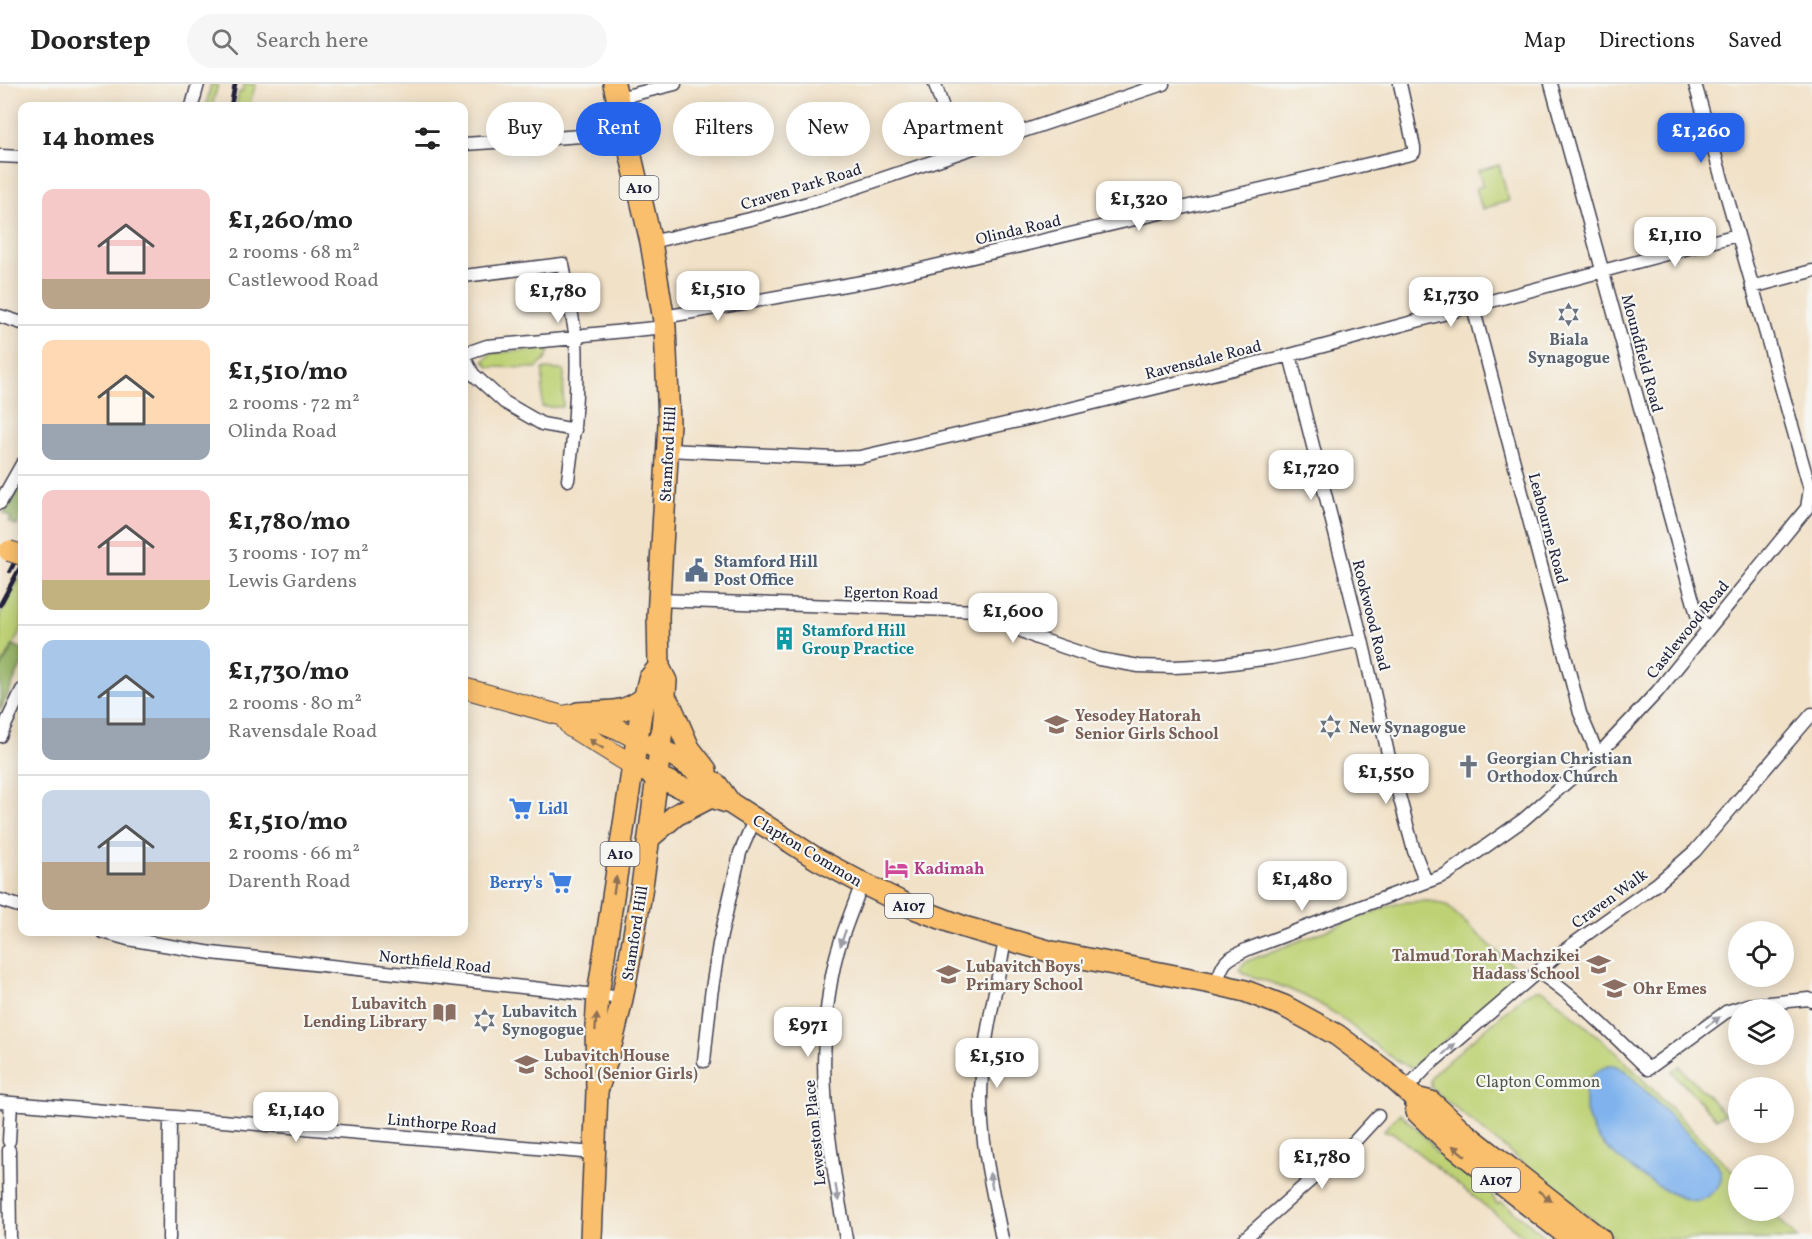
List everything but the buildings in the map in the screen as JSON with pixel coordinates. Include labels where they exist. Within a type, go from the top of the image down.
[{"type":"highway","name":"A10","points":[[631,156],[651,242]]},
{"type":"highway","name":"Stamford Hill","points":[[591,1239],[598,995],[637,739],[655,698],[666,681],[659,667],[658,600],[668,450],[669,398],[665,322],[651,242]]},
{"type":"highway","name":"Stamford Hill","points":[[597,1091],[623,998],[649,838],[660,749],[655,698]]},
{"type":"highway","name":"A107","points":[[570,715],[628,709],[655,698],[672,709],[689,748],[720,795]]},
{"type":"highway","name":"Clapton Common","points":[[637,739],[676,757],[720,795],[816,859],[862,883],[931,914],[963,927],[1052,952],[1216,984],[1264,998],[1311,1020],[1365,1055],[1411,1093],[1431,1102],[1466,1134],[1600,1239]]},
{"type":"highway","name":"Clapton Common","points":[[634,766],[680,787],[720,795]]},
{"type":"highway","points":[[649,838],[676,815],[720,795]]},
{"type":"highway","points":[[609,918],[636,923]]},
{"type":"highway","name":"Clapton Common","points":[[1411,1093],[1418,1112],[1448,1142],[1572,1239]]},
{"type":"main road","name":"A107","points":[[468,688],[618,729],[637,739]]},
{"type":"main road","name":"A107","points":[[570,715],[571,727],[634,766]]},
{"type":"street","points":[[193,102],[198,84]]},
{"type":"street","points":[[616,91],[675,84]]},
{"type":"street","points":[[934,84],[940,102]]},
{"type":"street","name":"Olinda Road","points":[[665,322],[879,279],[1411,154],[1414,152],[1414,147],[1400,84]]},
{"type":"street","name":"Moundfield Road","points":[[1551,84],[1697,615],[1707,628]]},
{"type":"street","name":"Castlewood Road","points":[[1216,984],[1221,966],[1226,960],[1259,945],[1445,875],[1523,820],[1598,755],[1657,692],[1707,628],[1807,518],[1810,489],[1695,84]]},
{"type":"street","name":"Craven Park Road","points":[[1025,130],[1158,85]]},
{"type":"street","points":[[468,144],[576,136]]},
{"type":"street","points":[[0,156],[18,157]]},
{"type":"street","name":"Craven Park Road","points":[[651,242],[819,200],[949,156]]},
{"type":"street","name":"Ravensdale Road","points":[[668,450],[834,458],[860,457],[1290,355],[1737,235]]},
{"type":"street","points":[[468,276],[563,264],[576,338],[578,386],[568,480]]},
{"type":"street","points":[[1752,287],[1812,270]]},
{"type":"street","name":"Leabourne Road","points":[[1473,307],[1580,713],[1598,755]]},
{"type":"street","points":[[0,316],[18,322]]},
{"type":"street","points":[[468,353],[487,346],[576,338],[584,334],[665,322]]},
{"type":"street","name":"Rookwood Road","points":[[1290,355],[1362,640],[1390,762],[1414,851],[1426,882]]},
{"type":"street","points":[[468,363],[473,374],[504,402],[542,424],[575,430]]},
{"type":"street","points":[[0,503],[18,472]]},
{"type":"street","name":"Egerton Road","points":[[658,600],[979,611],[1037,638],[1099,659],[1139,666],[1174,668],[1271,658],[1362,640]]},
{"type":"street","points":[[0,736],[18,698]]},
{"type":"street","name":"Craven Walk","points":[[1411,1093],[1428,1066],[1555,957],[1658,883],[1695,851],[1812,714]]},
{"type":"street","points":[[704,1061],[719,944],[740,853],[755,818]]},
{"type":"street","name":"Leweston Place","points":[[846,1239],[826,1119],[823,1042],[836,960],[862,883]]},
{"type":"street","points":[[0,900],[18,906]]},
{"type":"street","name":"Northfield Road","points":[[117,936],[212,953],[623,998]]},
{"type":"street","points":[[1002,1239],[985,1146],[981,1099],[984,1054],[1005,940]]},
{"type":"street","points":[[1538,972],[1583,1008],[1648,1069],[1726,1012],[1771,1001],[1793,999],[1812,1001]]},
{"type":"street","points":[[6,1102],[10,1239]]},
{"type":"street","name":"Linthorpe Road","points":[[6,1102],[594,1153]]},
{"type":"street","points":[[1244,1239],[1355,1141],[1378,1116]]},
{"type":"street","points":[[169,1239],[170,1117]]},
{"type":"green space","points":[[211,84],[218,84],[213,102],[207,102]]},
{"type":"green space","points":[[244,84],[256,84],[250,102],[237,102],[239,92],[242,92]]},
{"type":"green space","points":[[1499,165],[1509,201],[1482,209],[1476,188],[1483,186],[1478,171]]},
{"type":"green space","points":[[550,349],[545,360],[536,368],[489,367],[484,361],[491,353]]},
{"type":"green space","points":[[543,369],[564,370],[563,407],[542,407]]},
{"type":"green space","points":[[18,490],[17,526],[9,522],[11,518],[4,513]]},
{"type":"green space","points":[[18,582],[18,635],[0,669],[0,615]]},
{"type":"green space","points":[[14,645],[18,647],[18,673],[0,711],[0,669]]},
{"type":"green space","name":"Clapton Common","points":[[1428,901],[1447,906],[1511,964],[1519,972],[1520,977],[1412,1068],[1393,1058],[1337,1015],[1315,1002],[1281,986],[1244,974],[1239,969],[1245,962],[1386,907],[1403,902]]},
{"type":"green space","name":"Clapton Common","points":[[1536,990],[1546,992],[1615,1051],[1728,1167],[1728,1221],[1781,1221],[1798,1239],[1616,1239],[1431,1088],[1431,1078],[1435,1072],[1527,993]]},
{"type":"green space","points":[[1680,1066],[1725,1114],[1716,1118],[1672,1072]]},
{"type":"green space","points":[[1400,1113],[1430,1142],[1436,1153],[1441,1152],[1490,1192],[1497,1204],[1502,1202],[1549,1239],[1527,1239],[1392,1132],[1383,1131]]},
{"type":"water","points":[[1614,1065],[1626,1071],[1718,1165],[1721,1181],[1718,1187],[1706,1197],[1700,1200],[1690,1200],[1661,1188],[1617,1157],[1599,1139],[1588,1118],[1585,1095],[1587,1085],[1601,1069]]},
{"type":"railway","points":[[232,102],[235,84]]},
{"type":"railway","points":[[10,571],[18,556]]},
{"type":"railway","points":[[0,605],[18,571]]},
{"type":"place","name":"Biala Synagogue","points":[[1569,314]]},
{"type":"place","name":"Stamford Hill Post Office","points":[[696,570]]},
{"type":"place","name":"Stamford Hill Group Practice","points":[[784,639]]},
{"type":"place","name":"Yesodey Hatorah Senior Girls School","points":[[1057,724]]},
{"type":"place","name":"New Synagogue","points":[[1331,727]]},
{"type":"place","name":"Georgian Christian Orthodox Church","points":[[1469,767]]},
{"type":"place","name":"Lidl","points":[[520,808]]},
{"type":"place","name":"Kadimah","points":[[896,868]]},
{"type":"place","name":"Berry's","points":[[561,882]]},
{"type":"place","name":"Talmud Torah Machzikei Hadass School","points":[[1598,964]]},
{"type":"place","name":"Lubavitch Boys' Primary School","points":[[948,975]]},
{"type":"place","name":"Ohr Emes","points":[[1615,988]]},
{"type":"place","name":"Lubavitch Lending Library","points":[[445,1012]]},
{"type":"place","name":"Lubavitch Synogogue","points":[[484,1020]]},
{"type":"place","name":"Lubavitch House School (Senior Girls)","points":[[526,1064]]}]
